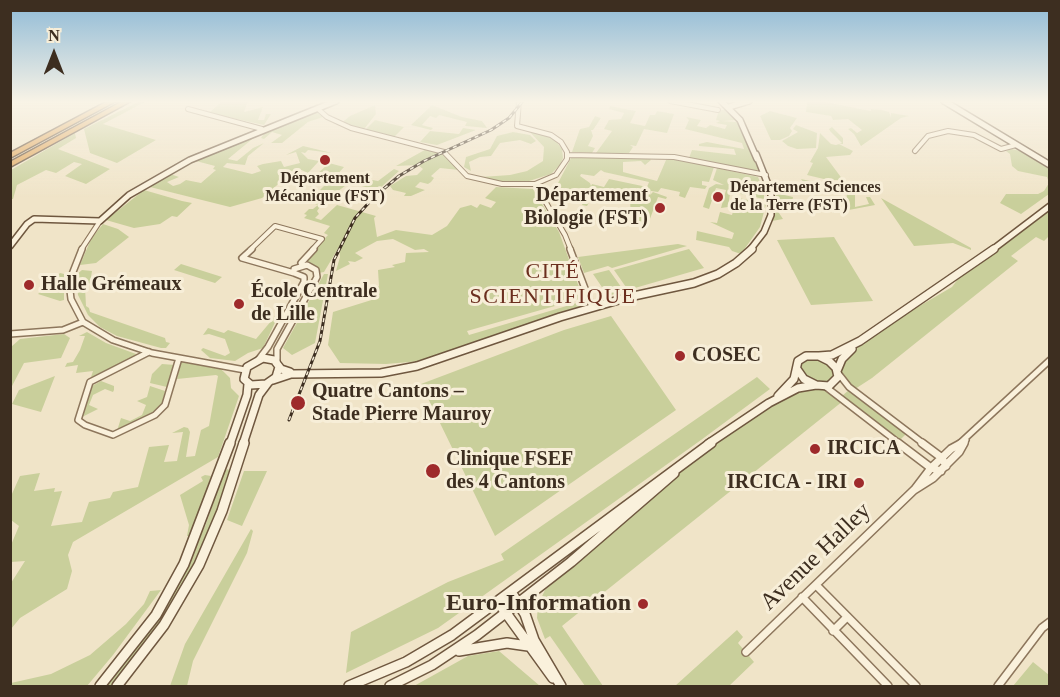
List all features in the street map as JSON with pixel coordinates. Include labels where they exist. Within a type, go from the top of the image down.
[{"type":"highway","points":[[10,158],[54,134]]},
{"type":"highway","points":[[10,158],[57,134]]},
{"type":"highway","points":[[10,165],[68,134]]},
{"type":"highway","points":[[34,152],[71,134]]},
{"type":"street","points":[[245,370],[149,352],[102,335],[83,322],[71,299],[69,282],[82,245],[100,221],[129,195],[179,166],[252,134]]},
{"type":"street","points":[[374,134],[444,152],[467,176],[502,184],[535,184],[556,175],[561,170],[568,155],[565,147],[551,135],[545,134]]},
{"type":"street","points":[[248,384],[257,386],[286,374],[376,373],[408,368],[453,355],[592,307],[694,283],[723,271],[755,246],[769,219],[772,200],[746,134]]},
{"type":"street","points":[[915,151],[928,136],[938,134]]},
{"type":"street","points":[[964,134],[974,135],[1001,149],[1016,145]]},
{"type":"street","points":[[997,134],[1050,166]]},
{"type":"street","points":[[568,155],[674,157],[764,175]]},
{"type":"street","points":[[535,184],[565,235],[592,307]]},
{"type":"street","points":[[769,403],[794,379],[797,363],[802,357],[832,355],[860,341],[977,262],[1047,208]]},
{"type":"street","points":[[10,246],[27,224],[38,218],[100,221]]},
{"type":"street","points":[[303,265],[301,263],[322,239],[274,226],[242,258],[304,277],[314,277],[318,273]]},
{"type":"street","points":[[294,273],[294,268],[303,265],[313,268],[318,273]]},
{"type":"street","points":[[117,687],[169,616],[202,559],[222,511],[257,400],[278,373],[277,350],[318,273]]},
{"type":"street","points":[[100,687],[156,615],[184,564],[209,503],[247,395],[248,384],[244,378],[245,370],[268,348],[304,282],[304,277]]},
{"type":"street","points":[[10,334],[63,330],[83,322]]},
{"type":"street","points":[[349,687],[430,649],[498,602],[656,481],[769,403],[798,388],[835,382],[844,357],[860,341]]},
{"type":"street","points":[[149,352],[90,382],[78,420],[85,425],[114,435],[155,415],[165,405],[179,358]]},
{"type":"street","points":[[797,369],[804,379],[833,391],[931,468],[943,469],[942,458],[849,387],[831,362],[819,356]]},
{"type":"street","points":[[258,360],[269,358],[285,371],[299,373]]},
{"type":"street","name":"Avenue Halley","points":[[746,652],[914,490],[931,468],[966,440],[1048,364]]},
{"type":"street","name":"Avenue Halley","points":[[914,490],[943,469],[959,452],[966,440]]},
{"type":"street","points":[[390,687],[448,655],[506,614],[704,448]]},
{"type":"street","points":[[816,585],[916,687]]},
{"type":"street","points":[[511,592],[519,604],[534,640],[561,687]]},
{"type":"street","points":[[802,597],[888,687]]},
{"type":"street","points":[[498,602],[528,646],[561,687]]},
{"type":"street","points":[[833,630],[847,617]]},
{"type":"street","points":[[998,687],[1042,628],[1050,622]]},
{"type":"street","points":[[448,655],[469,648],[501,643],[528,646]]},
{"type":"green space","points":[[74,134],[76,138],[58,149],[110,169],[86,184],[65,176],[82,164],[74,162],[56,173],[46,170],[17,185],[13,199],[11,199],[11,170]]},
{"type":"green space","points":[[85,134],[135,134],[156,140],[117,163],[90,153]]},
{"type":"green space","points":[[264,134],[270,134],[264,139],[261,138]]},
{"type":"green space","points":[[277,134],[294,134],[282,143],[271,143],[282,135]]},
{"type":"green space","points":[[380,134],[397,134],[394,137]]},
{"type":"green space","points":[[428,134],[467,134],[437,145],[420,142]]},
{"type":"green space","points":[[522,134],[530,135],[536,141],[531,144],[520,140],[500,143],[491,156],[480,157],[469,162],[471,171],[464,167],[466,157],[490,149],[497,136]]},
{"type":"green space","points":[[531,134],[546,135],[556,141],[562,149],[563,158],[560,165],[551,174],[526,182],[511,183],[481,177],[527,171],[543,161],[544,147]]},
{"type":"green space","points":[[578,134],[592,134],[588,146],[595,148],[592,153],[572,152]]},
{"type":"green space","points":[[610,134],[642,134],[636,146],[630,145],[633,147],[629,153],[596,153]]},
{"type":"green space","points":[[703,134],[742,134],[757,171],[689,158],[692,150],[736,155],[734,149],[699,146],[699,144],[707,142],[744,149],[742,143]]},
{"type":"green space","points":[[768,134],[790,134],[780,140],[771,140]]},
{"type":"green space","points":[[795,134],[817,134],[816,148],[797,149],[782,141]]},
{"type":"green space","points":[[820,134],[831,144],[839,144],[853,151],[850,155],[826,157],[843,180],[828,180],[807,175],[813,163],[810,162],[818,148]]},
{"type":"green space","points":[[833,134],[839,134],[843,138],[843,144],[839,144],[842,143]]},
{"type":"green space","points":[[853,134],[879,134],[861,146]]},
{"type":"green space","points":[[256,136],[228,159],[237,161],[253,148],[264,143],[248,156],[245,165],[227,163],[223,167],[252,174],[261,171],[257,166],[263,164],[281,161],[284,167],[300,163],[296,152],[286,155],[303,146],[332,153],[308,150],[305,153],[301,152],[308,159],[319,161],[308,173],[297,168],[262,198],[230,207],[150,187],[170,174],[179,177],[167,182],[173,186],[186,180],[201,183],[216,170],[213,169],[215,166],[196,161]]},
{"type":"green space","points":[[430,147],[444,152],[459,170],[440,168],[431,176],[434,178],[431,182],[428,184],[420,182],[415,187],[425,190],[411,196],[404,196],[406,193],[393,190],[390,186],[406,176],[417,175],[423,169],[418,165],[396,166]]},
{"type":"green space","points":[[1012,149],[1020,151],[1049,169],[1049,183],[1047,177],[1018,171],[1012,166],[1010,154],[1006,151]]},
{"type":"green space","points":[[575,156],[648,157],[651,160],[645,165],[641,161],[623,162],[623,172],[657,181],[666,160],[673,158],[714,167],[709,182],[702,181],[702,185],[707,186],[705,189],[690,187],[685,198],[679,196],[680,192],[661,188],[658,192],[651,191],[650,195],[653,192],[667,197],[666,199],[658,197],[647,227],[631,223],[630,197],[596,190],[587,206],[582,205],[587,195],[579,204],[577,203],[581,193],[561,189],[559,192],[561,197],[548,198],[546,191],[557,185],[571,158]],"holes":[[[601,170],[649,182],[647,187],[609,179],[604,187],[592,184],[591,186],[580,176],[581,174],[594,176]]]},
{"type":"green space","points":[[329,163],[344,167],[337,175],[364,182],[367,179],[378,181],[394,169],[399,171],[378,190],[349,183],[326,200],[313,197],[331,179],[316,175]]},
{"type":"green space","points":[[717,168],[758,177],[764,191],[764,199],[736,193],[735,188],[731,187],[728,207],[721,208],[726,190],[716,188],[709,209],[703,207],[709,188],[716,184],[724,185],[713,180]]},
{"type":"green space","points":[[801,179],[855,191],[855,207],[869,204],[866,197],[870,197],[875,205],[833,213],[833,207],[846,209],[847,192],[804,183]]},
{"type":"green space","points":[[1049,183],[1049,194],[1021,214],[1000,203],[1006,194],[1038,194],[1044,191]]},
{"type":"green space","points":[[496,187],[533,189],[559,232],[583,298],[467,331],[469,335],[580,302],[584,307],[421,361],[386,364],[340,363],[328,345],[333,312],[378,298],[376,288],[379,286],[378,270],[395,267],[392,265],[405,262],[406,253],[429,252],[424,249],[415,250],[393,239],[377,241],[355,253],[363,258],[355,262],[348,261],[350,264],[336,271],[340,257],[339,247],[324,272],[318,273],[301,263],[328,235],[324,233],[330,226],[304,218],[307,215],[304,214],[318,205],[315,204],[316,202],[323,203],[315,218],[321,220],[337,205],[376,216],[374,218],[377,237],[396,230],[432,235],[447,226],[460,208],[471,205],[477,208],[480,204],[491,208],[496,202],[485,198]]},
{"type":"green space","points":[[144,190],[192,203],[177,217],[172,216],[160,224],[134,228],[106,220]]},
{"type":"green space","points":[[776,193],[793,197],[792,203],[808,207],[811,215],[805,208],[779,213],[783,219],[772,221]]},
{"type":"green space","points":[[734,197],[766,204],[760,227],[741,254],[732,251],[729,247],[696,240],[697,231],[732,239],[734,233],[710,222],[717,223],[720,212],[732,215],[736,201],[733,200]]},
{"type":"green space","points":[[881,198],[971,250],[953,243],[914,246]]},
{"type":"green space","points":[[1049,210],[1049,236],[1044,241],[1036,237],[1011,256],[1018,261],[872,378],[855,389],[847,383],[842,376],[842,364],[854,349],[952,287],[958,279]]},
{"type":"green space","points":[[103,224],[118,229],[129,237],[96,263],[80,265],[91,239]]},
{"type":"green space","points":[[834,237],[873,301],[811,305],[777,240]]},
{"type":"green space","points":[[678,244],[687,246],[612,268],[608,266],[584,273],[578,257]]},
{"type":"green space","points":[[689,249],[704,268],[628,290],[614,270]]},
{"type":"green space","points":[[181,264],[222,277],[215,283],[174,270]]},
{"type":"green space","points":[[82,270],[92,271],[90,283],[85,287],[86,306],[90,312],[165,338],[166,342],[170,343],[166,348],[117,336],[100,327],[88,315],[78,295],[76,275]]},
{"type":"green space","points":[[609,270],[624,291],[608,296],[593,274]]},
{"type":"green space","points":[[60,273],[64,274],[64,300],[60,301],[38,294]]},
{"type":"green space","points":[[324,274],[328,274],[315,343],[292,355],[283,348]]},
{"type":"green space","points":[[279,314],[263,348],[235,361],[210,358],[201,350],[203,348],[225,356],[230,353],[225,339],[209,334],[203,335],[208,328],[224,333],[228,330],[256,339]]},
{"type":"green space","points":[[611,316],[676,410],[495,536],[421,384],[564,330]]},
{"type":"green space","points":[[87,332],[106,343],[136,354],[134,358],[91,377],[93,371],[76,373],[78,365],[65,367],[67,363],[73,362],[80,350],[85,336],[79,336]]},
{"type":"green space","points":[[64,334],[70,338],[61,358],[24,363],[11,388],[11,347],[20,339]]},
{"type":"green space","points":[[810,358],[825,362],[832,368],[831,381],[820,383],[805,376],[801,365]]},
{"type":"green space","points":[[181,362],[221,369],[230,378],[231,388],[239,396],[218,457],[73,542],[68,555],[72,571],[67,589],[20,618],[11,629],[11,583],[25,561],[11,562],[11,545],[19,526],[11,520],[11,496],[20,476],[40,473],[34,491],[55,488],[54,492],[62,491],[51,526],[82,522],[89,502],[110,498],[113,492],[138,487],[149,447],[169,445],[164,462],[177,461],[183,432],[172,433],[184,427],[190,432],[186,457],[195,456],[201,430],[209,426],[218,376],[177,379]]},
{"type":"green space","points":[[162,364],[175,365],[167,387],[150,383],[152,374]]},
{"type":"green space","points":[[55,376],[41,412],[12,404],[19,390]]},
{"type":"green space","points":[[757,377],[770,389],[701,440],[438,628],[346,673],[351,632],[448,582],[504,560],[501,554]]},
{"type":"green space","points":[[101,381],[114,386],[113,392],[105,389],[93,395],[89,405],[98,409],[82,417],[92,386]]},
{"type":"green space","points":[[150,386],[165,391],[161,407],[117,431],[121,418],[130,421],[142,415],[146,405],[137,401],[147,397]]},
{"type":"green space","points":[[808,387],[828,390],[843,401],[562,626],[603,686],[585,686],[550,636],[545,639],[537,618],[538,605],[545,590],[677,474],[733,431],[777,402]]},
{"type":"green space","points":[[850,389],[907,433],[899,441],[842,396]]},
{"type":"green space","points":[[228,469],[230,472],[214,524],[192,571],[145,646],[112,686],[107,686],[158,620],[179,583],[206,524],[224,471]]},
{"type":"green space","points":[[244,471],[267,471],[242,526],[227,520]]},
{"type":"green space","points":[[211,476],[190,536],[187,536],[189,525],[180,495],[203,481],[201,477]]},
{"type":"green space","points":[[251,529],[253,531],[247,553],[193,661],[187,686],[170,686],[185,644]]},
{"type":"green space","points":[[161,590],[87,686],[11,686],[11,683],[51,674],[90,655],[126,624],[144,604],[150,591]]},
{"type":"green space","points":[[737,630],[743,637],[738,643],[754,662],[729,686],[675,686]]},
{"type":"green space","points":[[499,651],[540,686],[414,686],[468,656]]},
{"type":"green space","points":[[1033,662],[1049,675],[1049,686],[1013,686]]},
{"type":"railway","points":[[289,420],[320,341],[334,260],[355,218],[374,197],[399,176],[424,161],[483,134]]},
{"type":"place","name":"Département Mécanique (FST)","points":[[325,160]]},
{"type":"place","name":"Département Sciences de la Terre (FST)","points":[[718,197]]},
{"type":"place","name":"Département Biologie (FST)","points":[[660,208]]},
{"type":"place","name":"Halle Grémeaux","points":[[29,285]]},
{"type":"place","name":"École Centrale de Lille","points":[[239,304]]},
{"type":"place","name":"COSEC","points":[[680,356]]},
{"type":"place","name":"Quatre Cantons – Stade Pierre Mauroy","points":[[298,403]]},
{"type":"place","name":"IRCICA","points":[[815,449]]},
{"type":"place","name":"Clinique FSEF des 4 Cantons","points":[[433,471]]},
{"type":"place","name":"IRCICA - IRI","points":[[859,483]]},
{"type":"place","name":"Euro-Information","points":[[643,604]]},
{"type":"district","name":"CITÉ SCIENTIFIQUE","points":[[553,284]]}]
